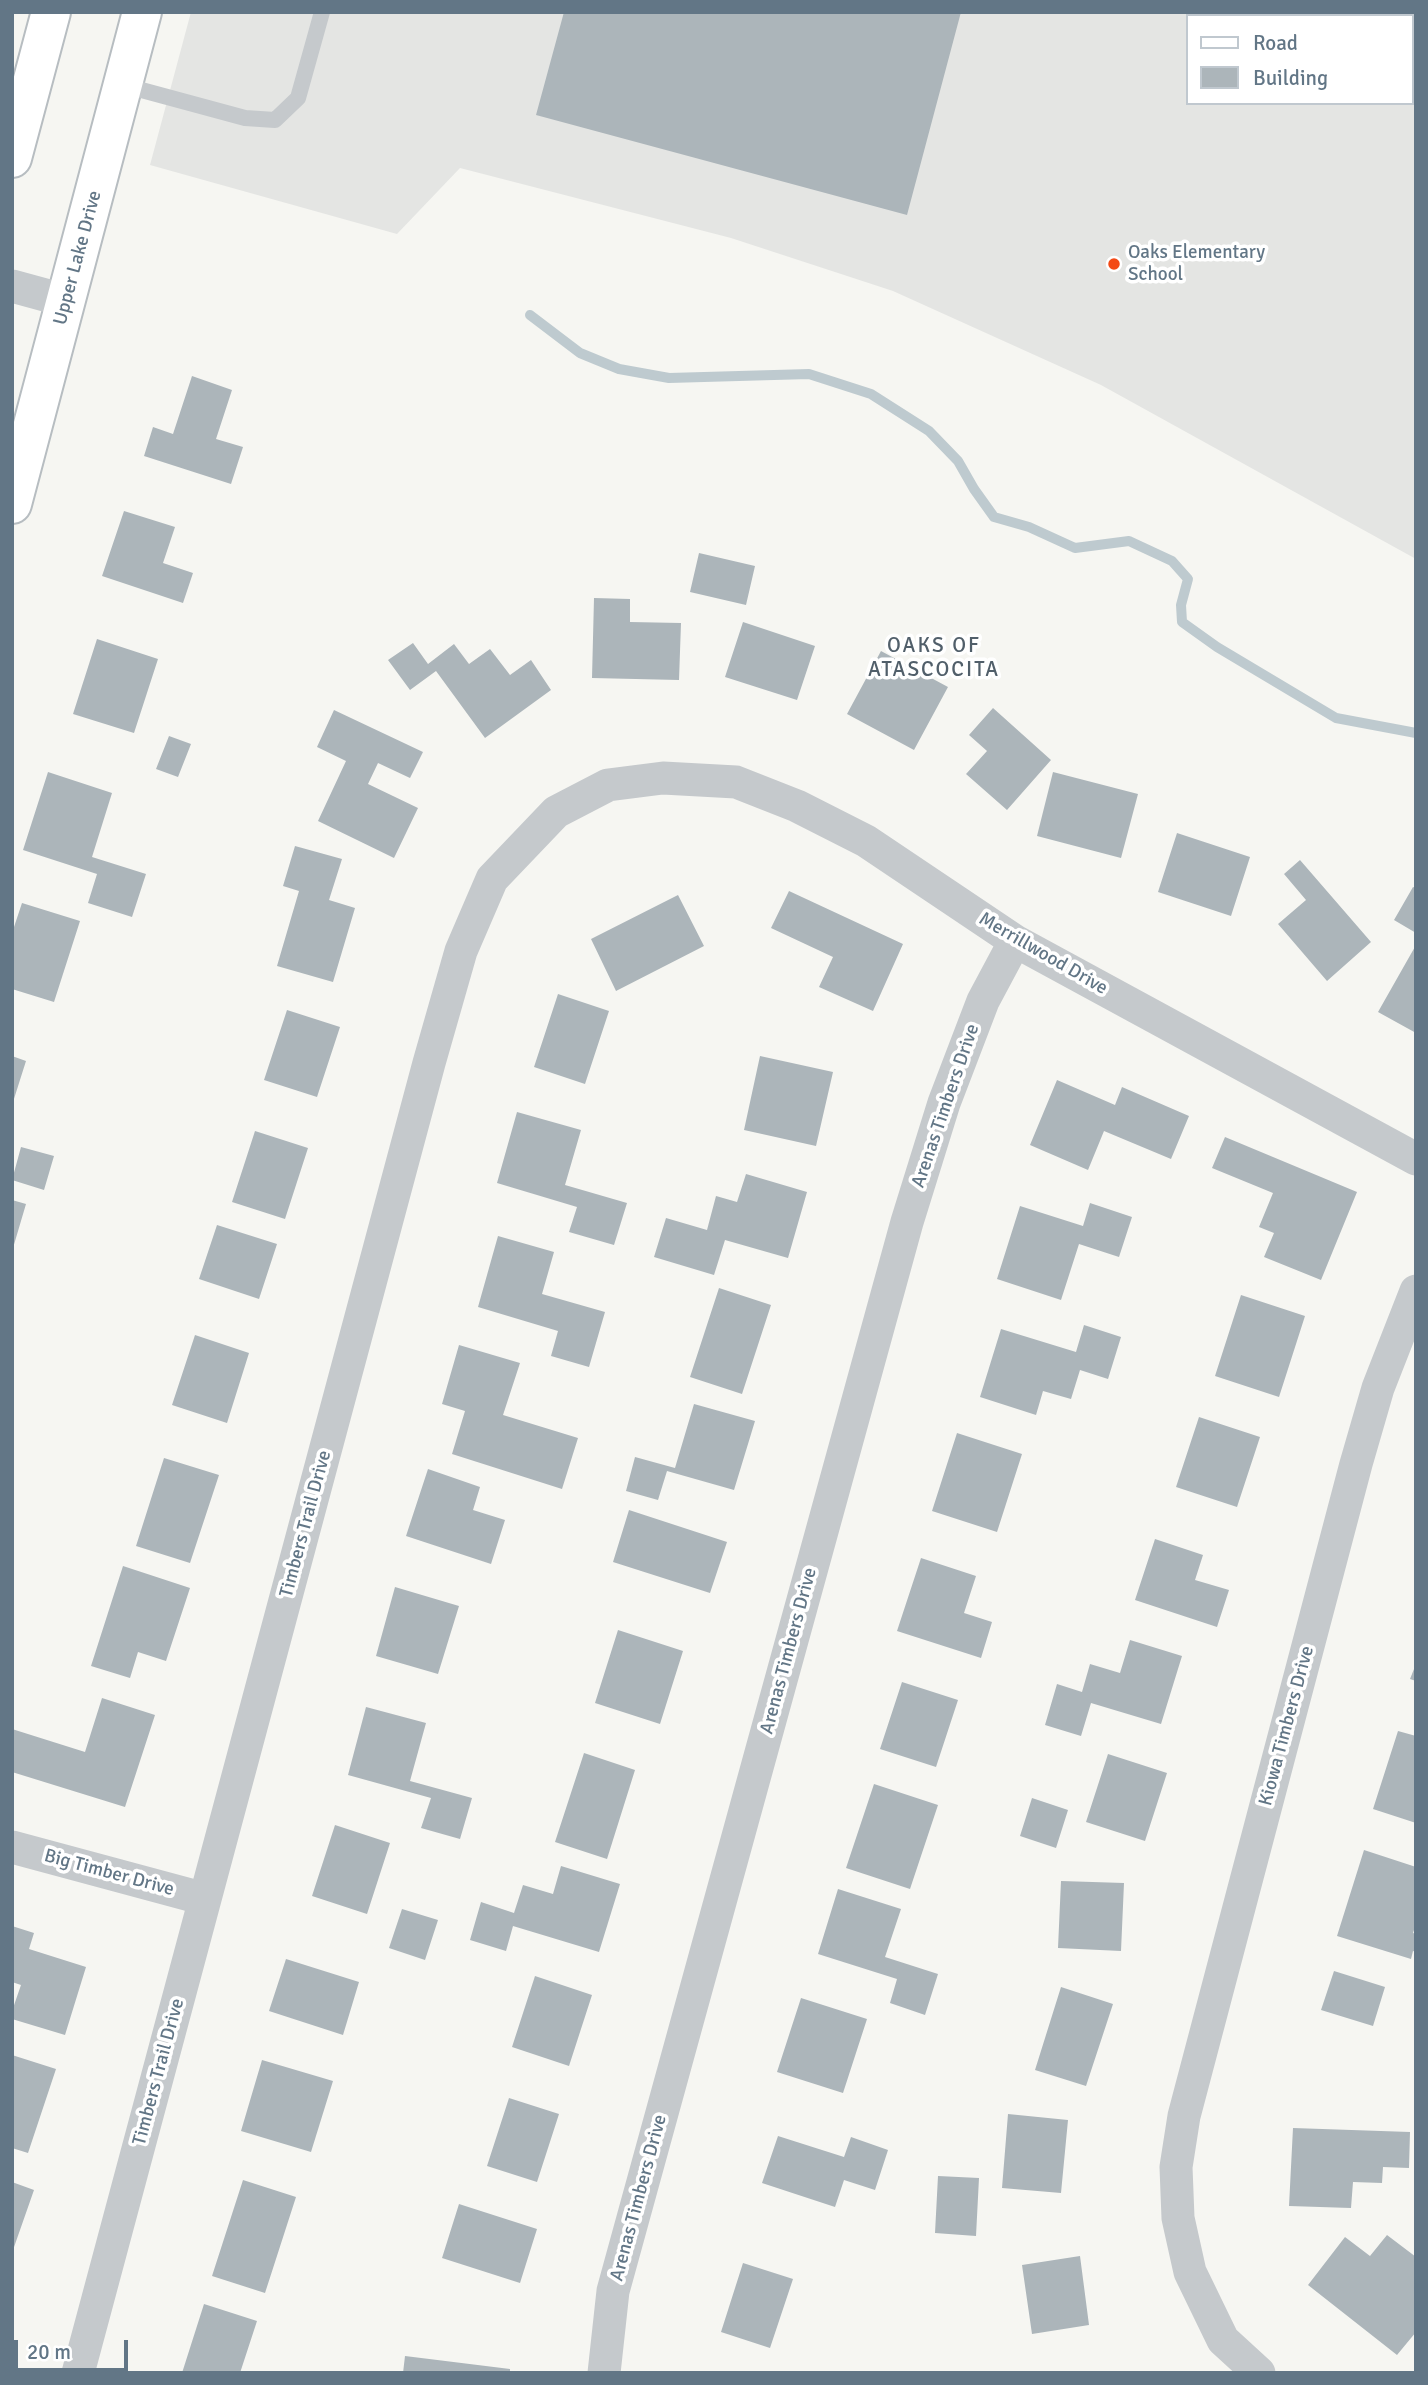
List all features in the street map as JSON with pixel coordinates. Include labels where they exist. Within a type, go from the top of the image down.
[{"type":"street","points":[[12,158],[51,12]]},
{"type":"street","name":"Upper Lake Drive","points":[[12,504],[142,12]]},
{"type":"street","points":[[12,286],[67,301]]},
{"type":"street","name":"Merrillwood Drive","points":[[663,778],[736,782],[797,806],[866,841],[1014,941],[1416,1159]]},
{"type":"street","name":"Timbers Trail Drive","points":[[78,2373],[461,951],[492,879],[556,812],[608,785],[663,778]]},
{"type":"street","name":"Arenas Timbers Drive","points":[[604,2373],[613,2291],[907,1222],[944,1103],[983,1001],[1014,941]]},
{"type":"street","name":"Kiowa Timbers Drive","points":[[1259,2373],[1223,2340],[1191,2272],[1178,2218],[1176,2166],[1184,2116],[1356,1464],[1378,1388],[1416,1291]]},
{"type":"street","name":"Big Timber Drive","points":[[12,1847],[205,1899]]},
{"type":"lane","points":[[123,85],[244,118],[275,120],[298,98],[322,12]]},
{"type":"shaded area","name":"Oaks Elementary School","points":[[191,12],[1416,12],[1416,559],[1101,385],[893,291],[731,238],[460,168],[397,234],[150,165]]},
{"type":"building","points":[[564,12],[961,12],[907,215],[536,115]]},
{"type":"building","points":[[192,376],[232,390],[216,439],[243,447],[231,484],[144,456],[153,427],[173,434]]},
{"type":"building","points":[[124,511],[175,527],[163,563],[193,573],[183,603],[102,576]]},
{"type":"building","points":[[699,553],[755,566],[746,605],[690,592]]},
{"type":"building","points":[[594,598],[630,599],[630,622],[681,623],[679,680],[592,678]]},
{"type":"building","points":[[743,622],[815,646],[797,700],[725,677]]},
{"type":"building","points":[[97,639],[158,659],[134,733],[73,714]]},
{"type":"building","points":[[413,643],[428,664],[454,644],[469,664],[490,649],[510,675],[531,660],[551,690],[485,738],[436,671],[410,690],[388,660]]},
{"type":"building","points":[[881,651],[948,687],[914,750],[847,714]]},
{"type":"building","points":[[993,708],[1051,760],[1007,810],[966,774],[987,751],[969,735]]},
{"type":"building","points":[[334,710],[423,752],[410,778],[378,763],[368,784],[418,808],[394,858],[318,821],[346,761],[317,747]]},
{"type":"building","points":[[169,736],[191,744],[178,777],[156,769]]},
{"type":"building","points":[[48,772],[112,793],[92,857],[146,874],[132,917],[88,903],[97,874],[23,850]]},
{"type":"building","points":[[1053,772],[1138,794],[1121,858],[1037,836]]},
{"type":"building","points":[[1177,833],[1250,857],[1231,916],[1158,892]]},
{"type":"building","points":[[295,846],[342,859],[329,900],[355,908],[333,982],[277,966],[299,891],[283,886]]},
{"type":"building","points":[[1300,860],[1371,942],[1327,981],[1278,924],[1306,900],[1284,874]]},
{"type":"building","points":[[1413,887],[1416,888],[1416,933],[1394,920]]},
{"type":"building","points":[[789,891],[903,944],[873,1011],[819,987],[833,957],[771,928]]},
{"type":"building","points":[[678,895],[704,946],[616,991],[591,939]]},
{"type":"building","points":[[22,903],[80,921],[54,1002],[12,989],[12,933]]},
{"type":"building","points":[[1416,945],[1416,1033],[1378,1012]]},
{"type":"building","points":[[558,994],[609,1011],[585,1084],[534,1067]]},
{"type":"building","points":[[287,1010],[340,1027],[317,1097],[264,1080]]},
{"type":"building","points":[[12,1056],[26,1061],[13,1102],[12,1102]]},
{"type":"building","points":[[760,1056],[833,1072],[816,1146],[744,1130]]},
{"type":"building","points":[[1057,1080],[1115,1105],[1122,1087],[1189,1116],[1171,1159],[1104,1131],[1088,1170],[1030,1145]]},
{"type":"building","points":[[517,1112],[581,1130],[565,1185],[627,1203],[614,1245],[569,1232],[577,1207],[497,1183]]},
{"type":"building","points":[[255,1131],[308,1148],[285,1219],[232,1202]]},
{"type":"building","points":[[1225,1137],[1357,1192],[1321,1280],[1264,1257],[1274,1233],[1259,1227],[1273,1193],[1212,1168]]},
{"type":"building","points":[[21,1147],[54,1156],[44,1190],[12,1180]]},
{"type":"building","points":[[746,1174],[807,1192],[788,1258],[725,1240],[714,1275],[654,1257],[666,1218],[707,1230],[716,1196],[737,1202]]},
{"type":"building","points":[[12,1200],[26,1204],[13,1248],[12,1248]]},
{"type":"building","points":[[1090,1203],[1132,1217],[1119,1257],[1079,1244],[1061,1300],[997,1279],[1020,1206],[1083,1226]]},
{"type":"building","points":[[217,1225],[277,1244],[259,1299],[199,1279]]},
{"type":"building","points":[[498,1236],[554,1252],[542,1294],[605,1312],[589,1367],[551,1356],[558,1331],[478,1307]]},
{"type":"building","points":[[719,1288],[771,1305],[742,1394],[690,1377]]},
{"type":"building","points":[[1241,1295],[1305,1316],[1279,1397],[1215,1376]]},
{"type":"building","points":[[1084,1325],[1121,1337],[1108,1379],[1080,1370],[1071,1399],[1043,1391],[1036,1415],[980,1397],[1001,1329],[1076,1352]]},
{"type":"building","points":[[195,1335],[249,1353],[227,1423],[172,1405]]},
{"type":"building","points":[[459,1345],[520,1363],[503,1415],[578,1438],[562,1489],[452,1454],[465,1411],[442,1404]]},
{"type":"building","points":[[694,1404],[755,1421],[734,1490],[667,1471],[658,1500],[626,1491],[635,1457],[675,1468]]},
{"type":"building","points":[[1199,1417],[1260,1437],[1237,1507],[1176,1487]]},
{"type":"building","points":[[957,1433],[1022,1454],[997,1532],[932,1511]]},
{"type":"building","points":[[164,1458],[219,1475],[190,1563],[136,1546]]},
{"type":"building","points":[[428,1469],[480,1487],[473,1510],[505,1520],[491,1564],[406,1536]]},
{"type":"building","points":[[629,1510],[727,1542],[710,1593],[613,1562]]},
{"type":"building","points":[[1155,1539],[1203,1555],[1195,1580],[1229,1590],[1217,1627],[1135,1600]]},
{"type":"building","points":[[921,1558],[976,1576],[964,1613],[992,1622],[981,1658],[897,1631]]},
{"type":"building","points":[[123,1566],[190,1588],[166,1661],[138,1652],[130,1678],[91,1666]]},
{"type":"building","points":[[395,1587],[459,1606],[438,1674],[376,1656]]},
{"type":"building","points":[[618,1630],[683,1651],[660,1724],[595,1703]]},
{"type":"building","points":[[1130,1640],[1182,1656],[1161,1724],[1091,1703],[1081,1736],[1045,1725],[1057,1684],[1082,1692],[1090,1664],[1120,1673]]},
{"type":"building","points":[[1416,1664],[1416,1681],[1410,1679]]},
{"type":"building","points":[[902,1682],[958,1700],[936,1767],[880,1749]]},
{"type":"building","points":[[102,1698],[155,1715],[125,1807],[12,1772],[12,1729],[85,1752]]},
{"type":"building","points":[[366,1707],[426,1723],[410,1781],[472,1798],[460,1839],[421,1828],[431,1798],[348,1775]]},
{"type":"building","points":[[1398,1731],[1416,1736],[1416,1823],[1373,1809]]},
{"type":"building","points":[[584,1753],[635,1770],[607,1859],[555,1842]]},
{"type":"building","points":[[1108,1754],[1167,1773],[1145,1841],[1086,1822]]},
{"type":"building","points":[[874,1784],[938,1805],[910,1889],[846,1868]]},
{"type":"building","points":[[1032,1798],[1068,1810],[1056,1848],[1020,1836]]},
{"type":"building","points":[[335,1825],[390,1843],[367,1914],[312,1896]]},
{"type":"building","points":[[1364,1850],[1416,1867],[1416,1924],[1413,1933],[1416,1934],[1416,1952],[1413,1951],[1411,1959],[1337,1936]]},
{"type":"building","points":[[561,1866],[620,1884],[599,1952],[513,1926],[506,1951],[470,1940],[481,1902],[514,1913],[523,1885],[553,1894]]},
{"type":"building","points":[[1061,1881],[1124,1883],[1121,1951],[1058,1948]]},
{"type":"building","points":[[838,1889],[901,1909],[885,1957],[938,1974],[925,2015],[890,2003],[897,1979],[818,1954]]},
{"type":"building","points":[[402,1909],[438,1920],[425,1960],[389,1948]]},
{"type":"building","points":[[12,1926],[34,1933],[29,1949],[86,1967],[65,2035],[12,2019],[21,1985],[12,1982]]},
{"type":"building","points":[[286,1959],[359,1982],[343,2035],[269,2011]]},
{"type":"building","points":[[1334,1971],[1385,1987],[1373,2026],[1321,2010]]},
{"type":"building","points":[[535,1976],[592,1995],[569,2066],[512,2047]]},
{"type":"building","points":[[1061,1987],[1113,2004],[1086,2086],[1035,2070]]},
{"type":"building","points":[[801,1998],[867,2019],[843,2093],[777,2072]]},
{"type":"building","points":[[12,2055],[56,2069],[28,2153],[12,2148]]},
{"type":"building","points":[[262,2060],[333,2081],[311,2152],[241,2131]]},
{"type":"building","points":[[509,2098],[559,2114],[537,2182],[487,2166]]},
{"type":"building","points":[[1008,2114],[1068,2120],[1061,2193],[1002,2188]]},
{"type":"building","points":[[1293,2128],[1410,2132],[1409,2168],[1383,2167],[1382,2183],[1353,2182],[1351,2208],[1289,2206]]},
{"type":"building","points":[[778,2136],[844,2157],[851,2137],[888,2150],[875,2190],[844,2180],[835,2207],[762,2183]]},
{"type":"building","points":[[938,2176],[979,2178],[976,2236],[935,2233]]},
{"type":"building","points":[[243,2180],[296,2197],[265,2293],[212,2276]]},
{"type":"building","points":[[12,2182],[34,2190],[13,2250],[12,2250]]},
{"type":"building","points":[[459,2204],[537,2229],[520,2283],[442,2258]]},
{"type":"building","points":[[1387,2235],[1416,2257],[1416,2332],[1397,2355],[1308,2285],[1345,2237],[1370,2256]]},
{"type":"building","points":[[1080,2256],[1089,2325],[1032,2334],[1022,2265]]},
{"type":"building","points":[[743,2263],[793,2279],[770,2348],[721,2332]]},
{"type":"building","points":[[204,2304],[257,2321],[240,2373],[182,2373]]},
{"type":"building","points":[[405,2356],[510,2369],[510,2373],[403,2373]]},
{"type":"waterway","points":[[530,315],[580,353],[619,369],[669,378],[809,374],[871,394],[929,431],[958,461],[994,517],[1029,527],[1075,548],[1129,541],[1172,561],[1188,579],[1181,605],[1182,622],[1217,647],[1336,718],[1416,733]]},
{"type":"place","name":"Oaks Elementary School","points":[[1114,264]]},
{"type":"district","name":"OAKS OF ATASCOCITA","points":[[934,658]]}]
